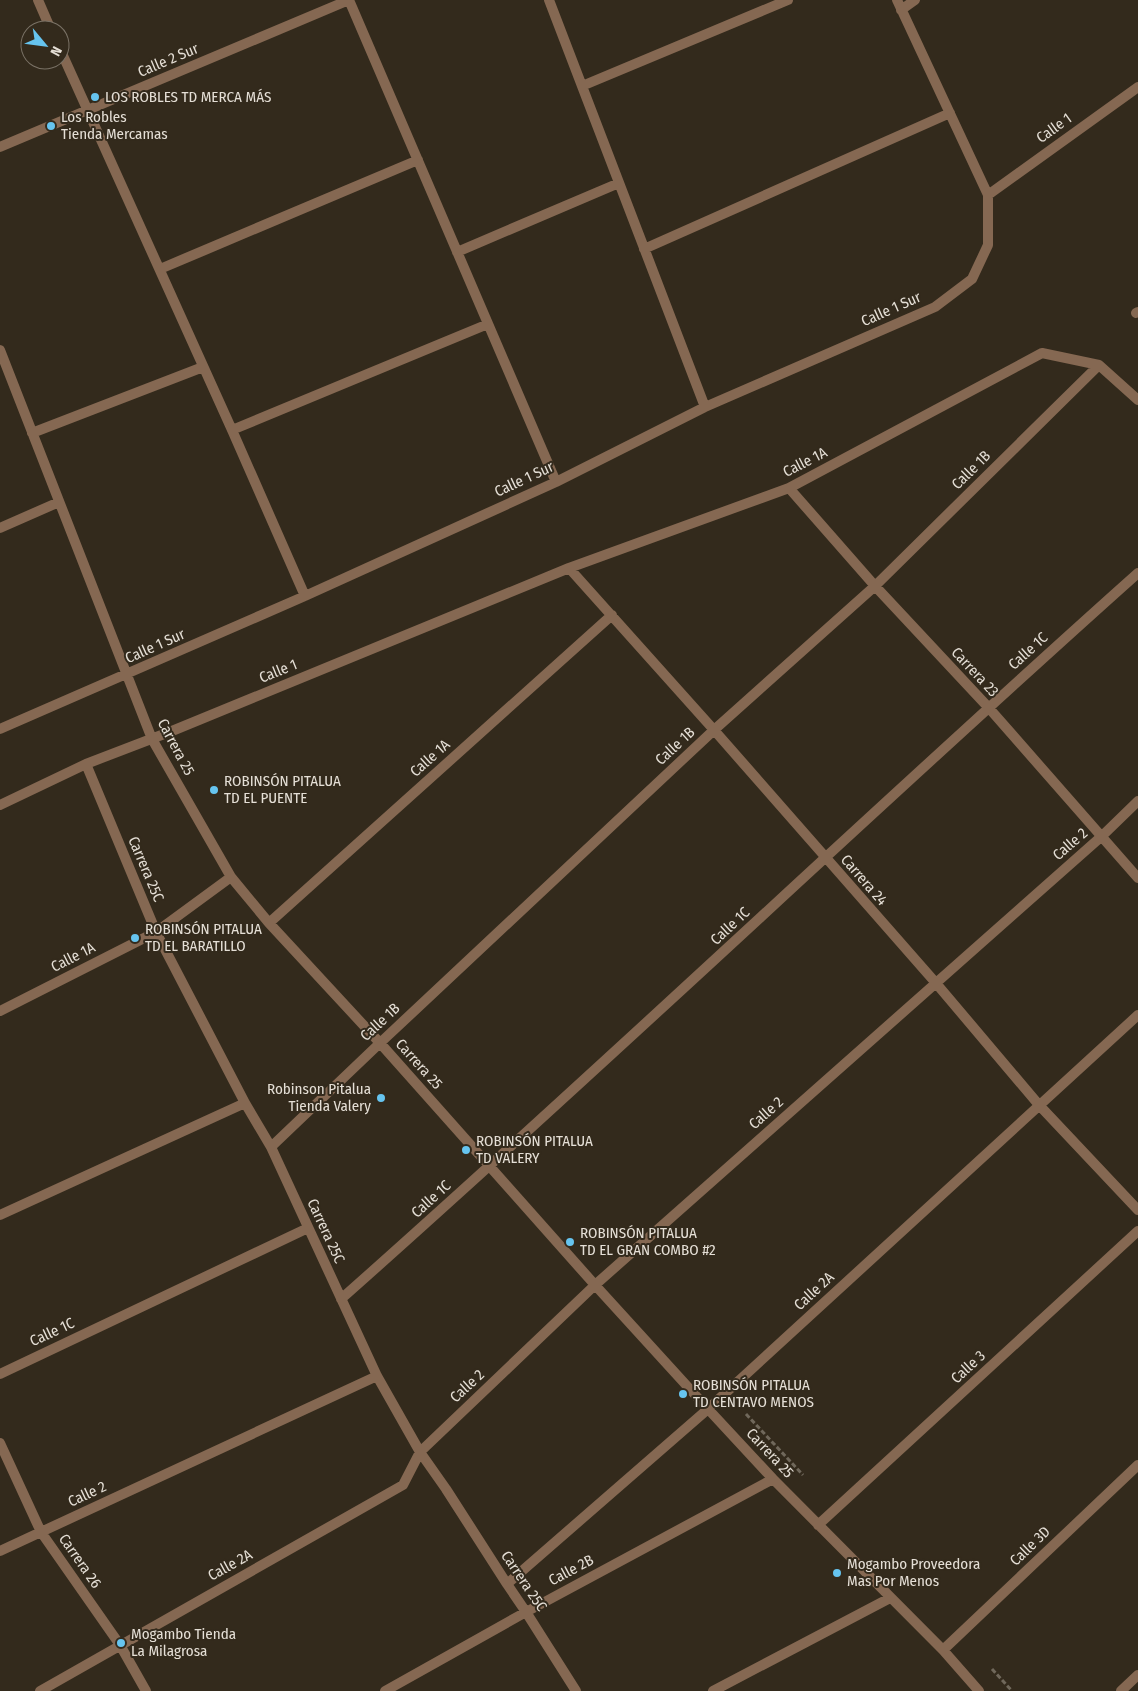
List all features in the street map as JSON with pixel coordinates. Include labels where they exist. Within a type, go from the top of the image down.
[{"type":"street","points":[[38,0],[47,20]]},
{"type":"street","points":[[349,0],[556,482]]},
{"type":"street","name":"Calle 2 Sur","points":[[0,147],[349,0]]},
{"type":"street","points":[[549,0],[705,407]]},
{"type":"street","points":[[582,86],[788,0]]},
{"type":"street","points":[[915,0],[899,5],[988,195]]},
{"type":"street","points":[[69,70],[232,430],[304,596]]},
{"type":"street","name":"Calle 1","points":[[988,195],[1138,87]]},
{"type":"street","points":[[644,249],[950,113]]},
{"type":"street","points":[[160,269],[418,160]]},
{"type":"street","points":[[457,252],[619,184]]},
{"type":"street","name":"Calle 1 Sur","points":[[0,729],[304,596],[556,482],[705,407],[935,307],[972,280],[988,245],[988,195]]},
{"type":"street","points":[[232,430],[488,324]]},
{"type":"street","name":"Carrera 25","points":[[0,352],[152,739],[231,877],[269,923],[380,1043],[708,1409],[818,1525],[943,1650],[979,1691]]},
{"type":"street","name":"Calle 1A","points":[[569,568],[789,488],[1042,353],[1099,364]]},
{"type":"street","points":[[1099,364],[1138,400]]},
{"type":"street","name":"Calle 1B","points":[[271,1148],[380,1043],[714,730],[875,586],[1099,364]]},
{"type":"street","points":[[32,433],[203,367]]},
{"type":"street","name":"Carrera 23","points":[[789,488],[875,586],[988,707],[1138,878]]},
{"type":"street","points":[[0,528],[59,502]]},
{"type":"street","name":"Calle 1","points":[[0,805],[86,764],[152,739],[569,568]]},
{"type":"street","name":"Carrera 24","points":[[569,568],[935,982],[1039,1105],[1138,1210]]},
{"type":"street","name":"Calle 1C","points":[[341,1299],[490,1166],[988,707],[1138,573]]},
{"type":"street","name":"Calle 1A","points":[[269,923],[612,615]]},
{"type":"street","name":"Carrera 25C","points":[[86,764],[156,932],[245,1103],[271,1148],[377,1376],[420,1452],[446,1489],[576,1691]]},
{"type":"street","name":"Calle 2","points":[[420,1452],[596,1285],[935,982],[1102,836],[1138,801]]},
{"type":"street","name":"Calle 1A","points":[[0,1010],[156,932],[231,877]]},
{"type":"street","name":"Calle 2A","points":[[507,1584],[726,1393],[1138,1015]]},
{"type":"street","points":[[0,1215],[245,1103]]},
{"type":"street","name":"Calle 1C","points":[[0,1374],[308,1228]]},
{"type":"street","name":"Calle 3","points":[[818,1525],[1138,1231]]},
{"type":"street","name":"Calle 2","points":[[0,1552],[377,1376]]},
{"type":"street","name":"Carrera 26","points":[[0,1443],[41,1532],[120,1645],[146,1691]]},
{"type":"street","name":"Calle 2A","points":[[40,1691],[403,1485],[420,1452]]},
{"type":"street","name":"Calle 3D","points":[[943,1650],[1138,1464]]},
{"type":"street","name":"Calle 2B","points":[[385,1691],[773,1478]]},
{"type":"street","points":[[712,1691],[890,1598]]},
{"type":"street","points":[[1122,1691],[1138,1675]]},
{"type":"path","points":[[726,1393],[810,1482]]},
{"type":"path","points":[[986,1662],[1012,1691]]},
{"type":"place","name":"LOS ROBLES TD MERCA MÁS","points":[[95,97]]},
{"type":"place","name":"Los Robles Tienda Mercamas","points":[[51,126]]},
{"type":"place","name":"ROBINSÓN PITALUA TD EL PUENTE","points":[[214,790]]},
{"type":"place","name":"ROBINSÓN PITALUA TD EL BARATILLO","points":[[135,938]]},
{"type":"place","name":"Robinson Pitalua Tienda Valery","points":[[381,1098]]},
{"type":"place","name":"ROBINSÓN PITALUA TD VALERY","points":[[466,1150]]},
{"type":"place","name":"ROBINSÓN PITALUA TD EL GRAN COMBO #2","points":[[570,1242]]},
{"type":"place","name":"ROBINSÓN PITALUA TD CENTAVO MENOS","points":[[683,1394]]},
{"type":"place","name":"Mogambo Proveedora Mas Por Menos","points":[[837,1573]]},
{"type":"place","name":"Mogambo Tienda La Milagrosa","points":[[121,1643]]}]
